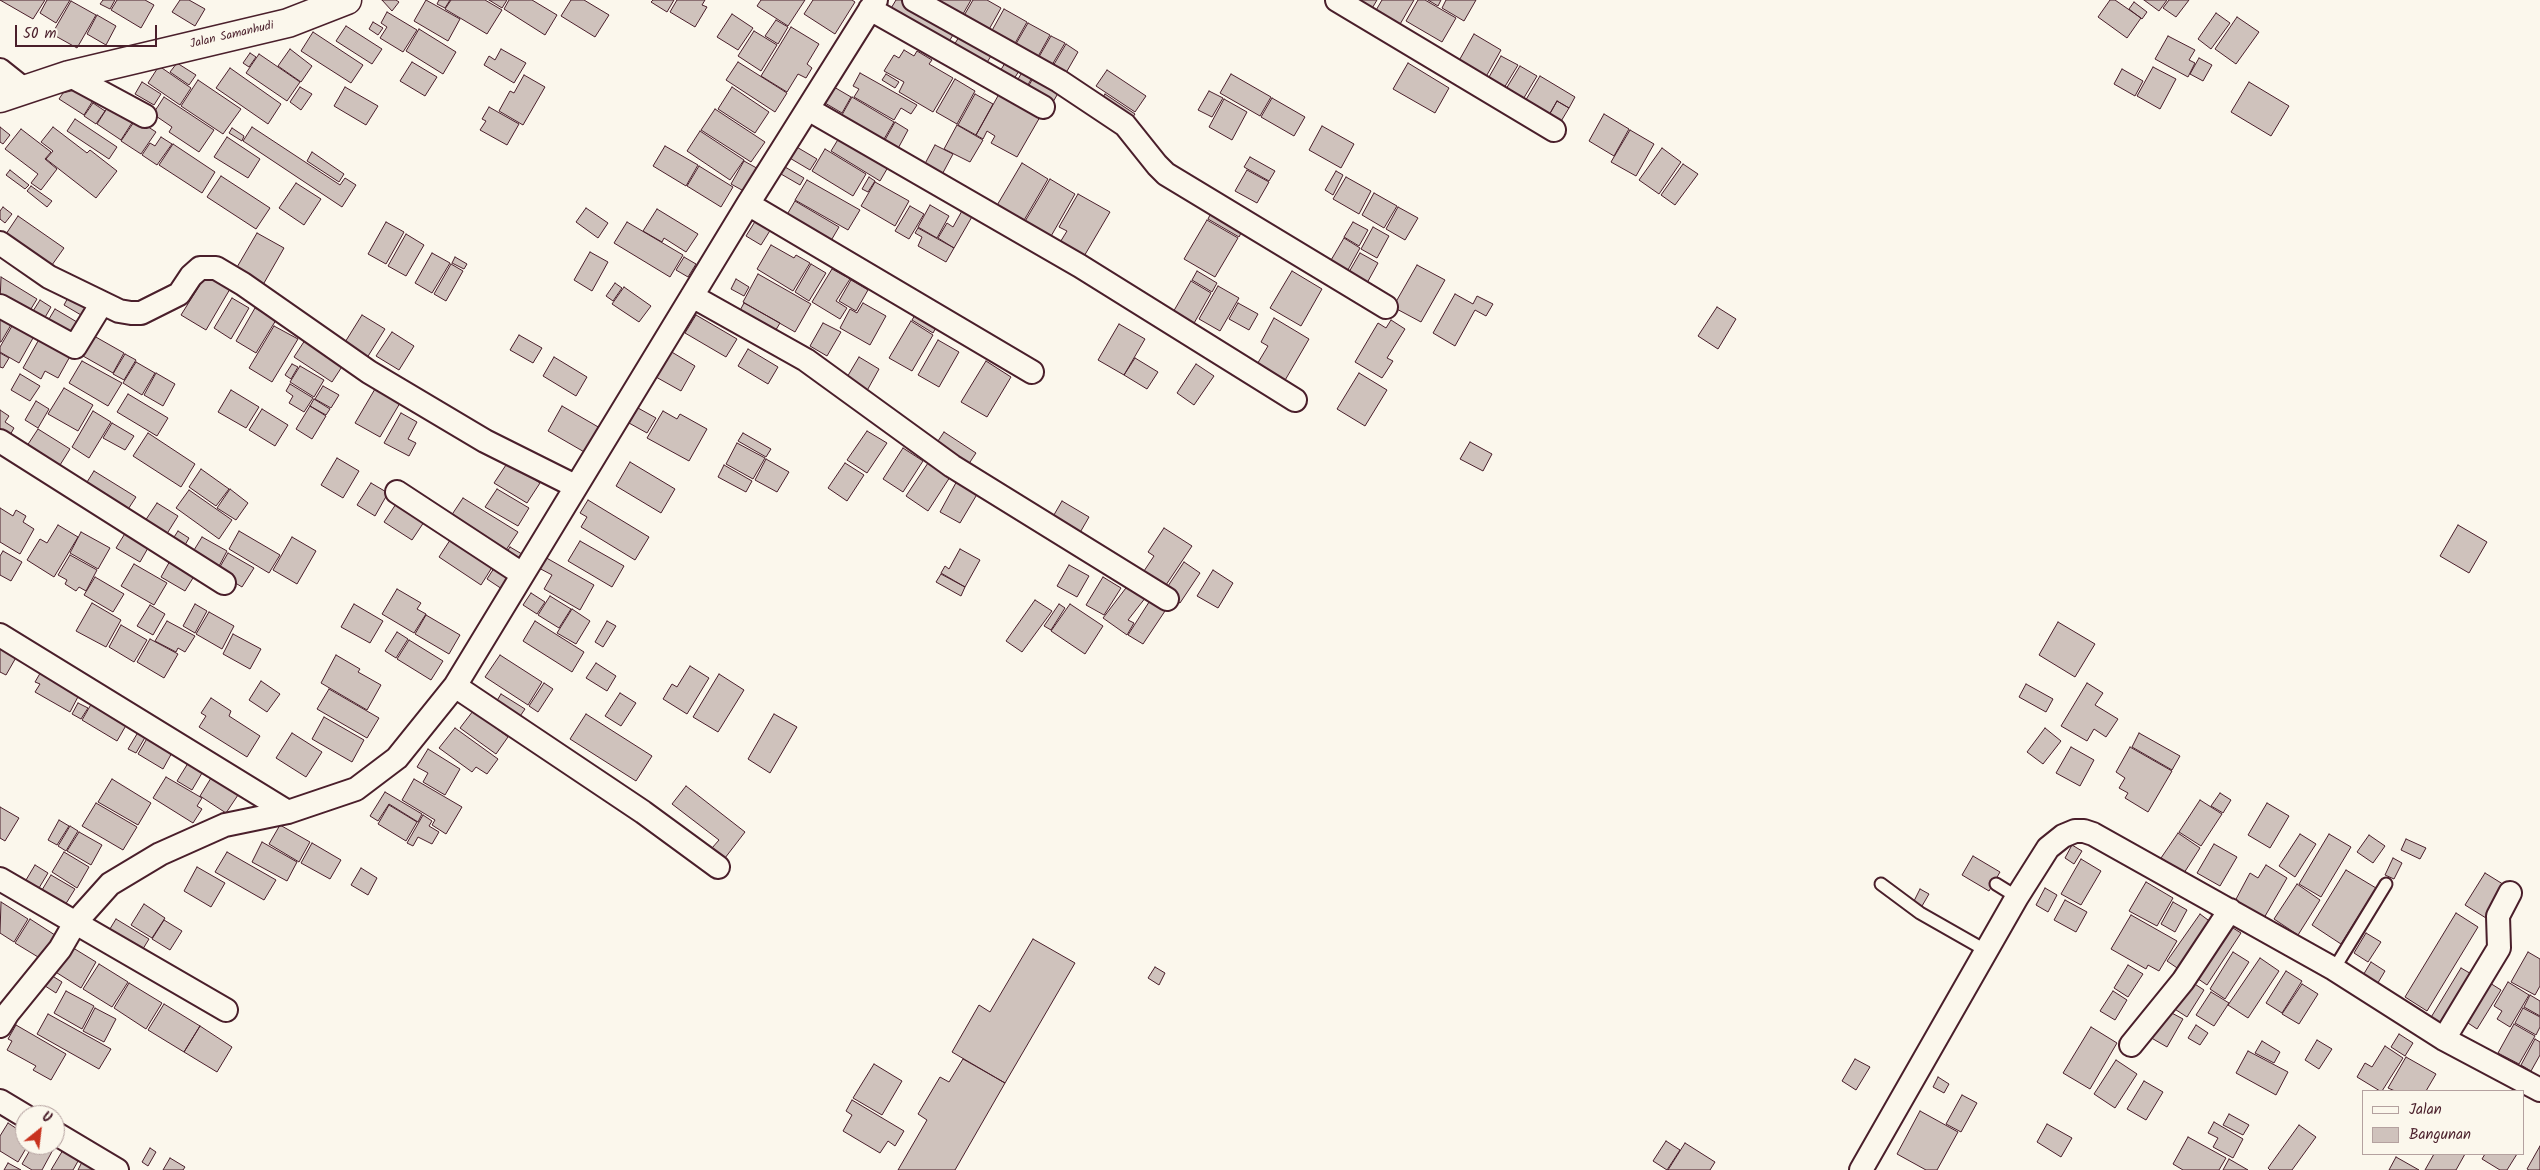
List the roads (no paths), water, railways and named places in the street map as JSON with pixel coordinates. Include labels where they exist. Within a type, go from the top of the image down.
[{"type":"street","name":"Jalan Samanhudi","points":[[0,98],[69,75],[288,23],[347,0]]},
{"type":"street","points":[[914,0],[1059,81],[1125,125],[1166,174],[1386,307]]},
{"type":"street","points":[[1337,0],[1554,130]]},
{"type":"street","points":[[3,1016],[60,949],[75,923],[110,884],[160,854],[225,824],[288,812],[356,789],[397,758],[455,686],[575,486],[873,4],[1043,107]]},
{"type":"street","points":[[0,70],[26,90]]},
{"type":"street","points":[[69,75],[145,116]]},
{"type":"street","points":[[808,108],[1080,266],[1295,400]]},
{"type":"street","points":[[748,204],[1032,372]]},
{"type":"street","points":[[0,243],[49,277],[119,311],[141,313],[179,294],[191,276],[200,268],[216,268],[243,284],[377,377],[484,442],[575,486]]},
{"type":"street","points":[[692,296],[806,360],[952,466],[1167,599]]},
{"type":"street","points":[[0,306],[75,347],[102,303]]},
{"type":"street","points":[[0,441],[224,583]]},
{"type":"street","points":[[397,492],[522,574]]},
{"type":"street","points":[[0,635],[288,812]]},
{"type":"street","points":[[455,686],[643,812],[718,867]]},
{"type":"street","points":[[1861,1170],[2017,896],[2048,848],[2063,836],[2075,831],[2084,831],[2230,910],[2334,969],[2444,1039],[2540,1090]]},
{"type":"street","points":[[0,879],[226,1010]]},
{"type":"street","points":[[2444,1039],[2499,948],[2498,916],[2510,893]]},
{"type":"street","points":[[2131,1045],[2183,981],[2230,910]]},
{"type":"street","points":[[0,1101],[15,1110]]},
{"type":"street","points":[[65,1140],[117,1170]]},
{"type":"lane","points":[[1881,884],[1920,913],[1985,950]]},
{"type":"lane","points":[[1996,884],[2017,896]]},
{"type":"lane","points":[[2334,969],[2386,884]]}]
